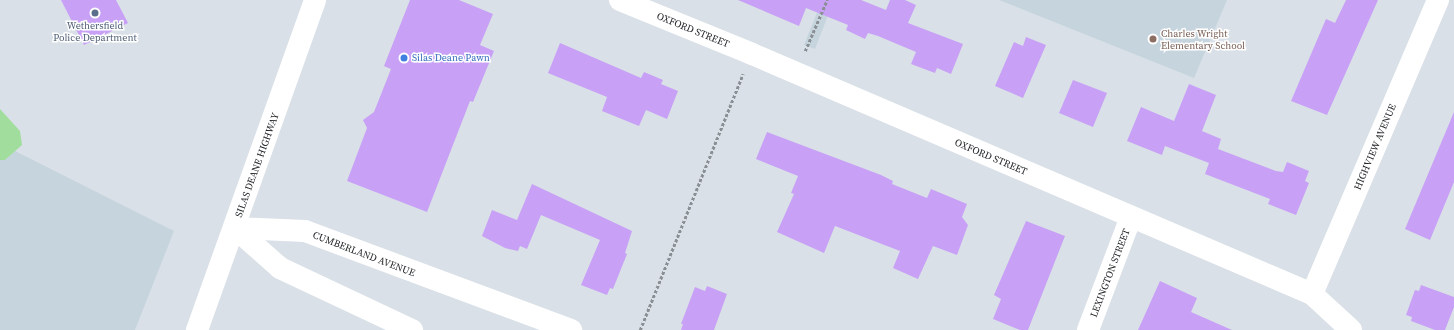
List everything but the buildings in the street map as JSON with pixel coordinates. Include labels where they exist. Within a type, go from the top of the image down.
[{"type":"street","name":"SILAS DEANE HIGHWAY","points":[[197,330],[235,228],[315,0]]},
{"type":"street","name":"HIGHVIEW AVENUE","points":[[1312,294],[1438,0]]},
{"type":"street","name":"OXFORD STREET","points":[[632,2],[1312,294],[1351,330]]},
{"type":"street","name":"LEXINGTON STREET","points":[[1088,330],[1131,217]]},
{"type":"street","points":[[235,228],[280,268],[412,330]]},
{"type":"street","name":"CUMBERLAND AVENUE","points":[[235,228],[305,231],[571,330]]},
{"type":"path","points":[[795,73],[827,0]]},
{"type":"path","points":[[640,330],[744,71]]},
{"type":"shaded area","points":[[822,0],[834,0],[815,49],[804,45]]},
{"type":"shaded area","name":"Charles Wright Elementary School","points":[[999,0],[1227,0],[1194,78]]},
{"type":"shaded area","points":[[15,151],[174,231],[135,330],[0,330],[0,160],[5,160]]},
{"type":"green space","points":[[0,109],[20,131],[22,145],[5,160],[0,160]]},
{"type":"place","name":"Wethersfield Police Department","points":[[95,13]]},
{"type":"place","name":"Charles Wright Elementary School","points":[[1153,39]]},
{"type":"place","name":"Silas Deane Pawn","points":[[404,58]]}]
